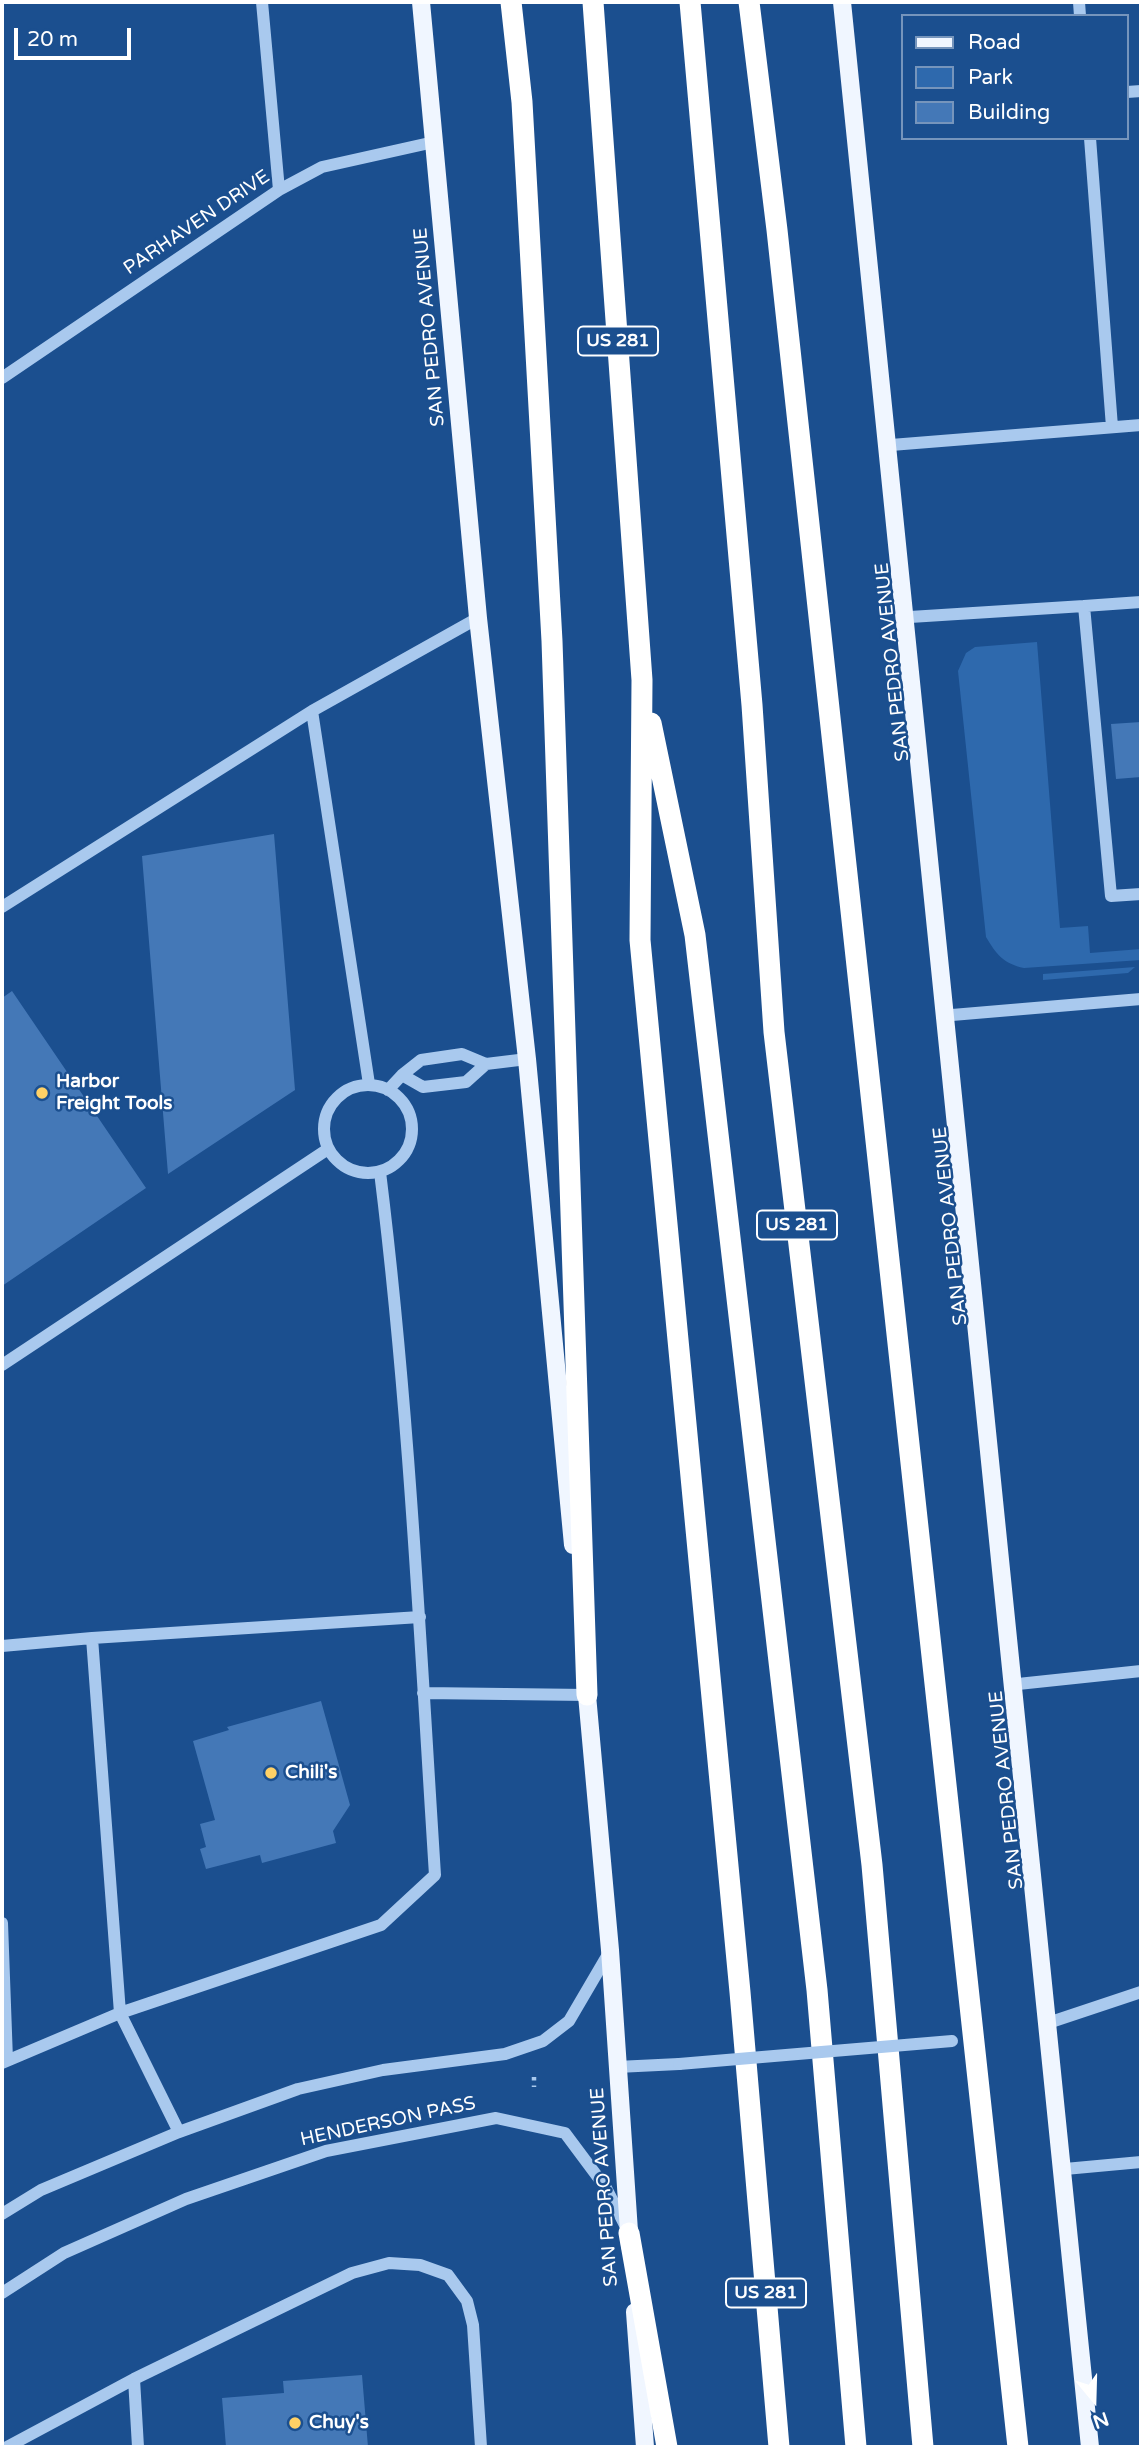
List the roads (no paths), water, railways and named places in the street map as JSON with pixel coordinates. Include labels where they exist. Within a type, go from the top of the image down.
[{"type":"highway","points":[[511,2],[522,102],[552,641],[587,1695]]},
{"type":"highway","name":"US 281","points":[[593,2],[642,680],[640,940],[738,1978],[779,2447]]},
{"type":"highway","name":"US 281","points":[[690,2],[752,705],[774,1032],[872,1865],[923,2447]]},
{"type":"highway","points":[[749,2],[777,230],[1018,2447]]},
{"type":"highway","points":[[642,680],[695,935],[817,1990],[856,2447]]},
{"type":"highway","points":[[629,2233],[667,2447]]},
{"type":"main road","name":"SAN PEDRO AVENUE","points":[[421,2],[478,618],[527,1059],[587,1695],[610,1950],[645,2447]]},
{"type":"main road","name":"SAN PEDRO AVENUE","points":[[842,2],[952,1014],[1090,2447]]},
{"type":"street","points":[[262,2],[279,190]]},
{"type":"street","points":[[1090,140],[1112,428]]},
{"type":"street","name":"PARHAVEN DRIVE","points":[[2,378],[279,190],[322,167],[434,142]]},
{"type":"street","points":[[891,445],[1141,425]]},
{"type":"street","points":[[910,617],[1141,602]]},
{"type":"street","points":[[1084,606],[1111,896],[1141,894]]},
{"type":"street","points":[[2,907],[312,711],[478,618]]},
{"type":"street","points":[[312,711],[369,1084]]},
{"type":"street","points":[[952,1014],[1141,999]]},
{"type":"street","points":[[388,1090],[421,1060],[462,1054],[486,1064],[527,1059]]},
{"type":"street","points":[[402,1075],[423,1087],[466,1082],[486,1064]]},
{"type":"street","points":[[369,1084],[388,1090],[397,1094],[407,1106],[412,1121],[413,1136],[407,1150],[398,1162],[380,1172],[354,1172],[342,1166],[328,1149],[323,1129],[325,1115],[332,1102],[355,1086],[369,1084]]},
{"type":"street","points":[[2,1365],[328,1149]]},
{"type":"street","points":[[2,1923],[4,2061],[120,2013],[381,1926],[435,1875],[420,1617],[395,1289],[380,1172]]},
{"type":"street","points":[[2,1646],[420,1617]]},
{"type":"street","points":[[92,1638],[120,2013],[179,2132]]},
{"type":"street","points":[[1018,1684],[1141,1671]]},
{"type":"street","points":[[423,1693],[587,1695]]},
{"type":"street","points":[[2,2214],[41,2190],[179,2132],[298,2089],[383,2070],[505,2054],[544,2041],[569,2021],[610,1950]]},
{"type":"street","points":[[1051,2022],[1141,1992]]},
{"type":"street","points":[[617,2067],[952,2041]]},
{"type":"street","name":"HENDERSON PASS","points":[[2,2293],[64,2253],[186,2199],[326,2151],[496,2118],[565,2133],[606,2188],[629,2233]]},
{"type":"street","points":[[1065,2169],[1141,2162]]},
{"type":"street","points":[[7,2447],[134,2379],[352,2273],[389,2263],[420,2265],[448,2275],[467,2301],[473,2325],[481,2447]]},
{"type":"street","points":[[134,2379],[138,2447]]},
{"type":"place","name":"Harbor Freight Tools","points":[[42,1093]]},
{"type":"place","name":"Chili's","points":[[271,1773]]},
{"type":"place","name":"Chuy's","points":[[295,2423]]}]
